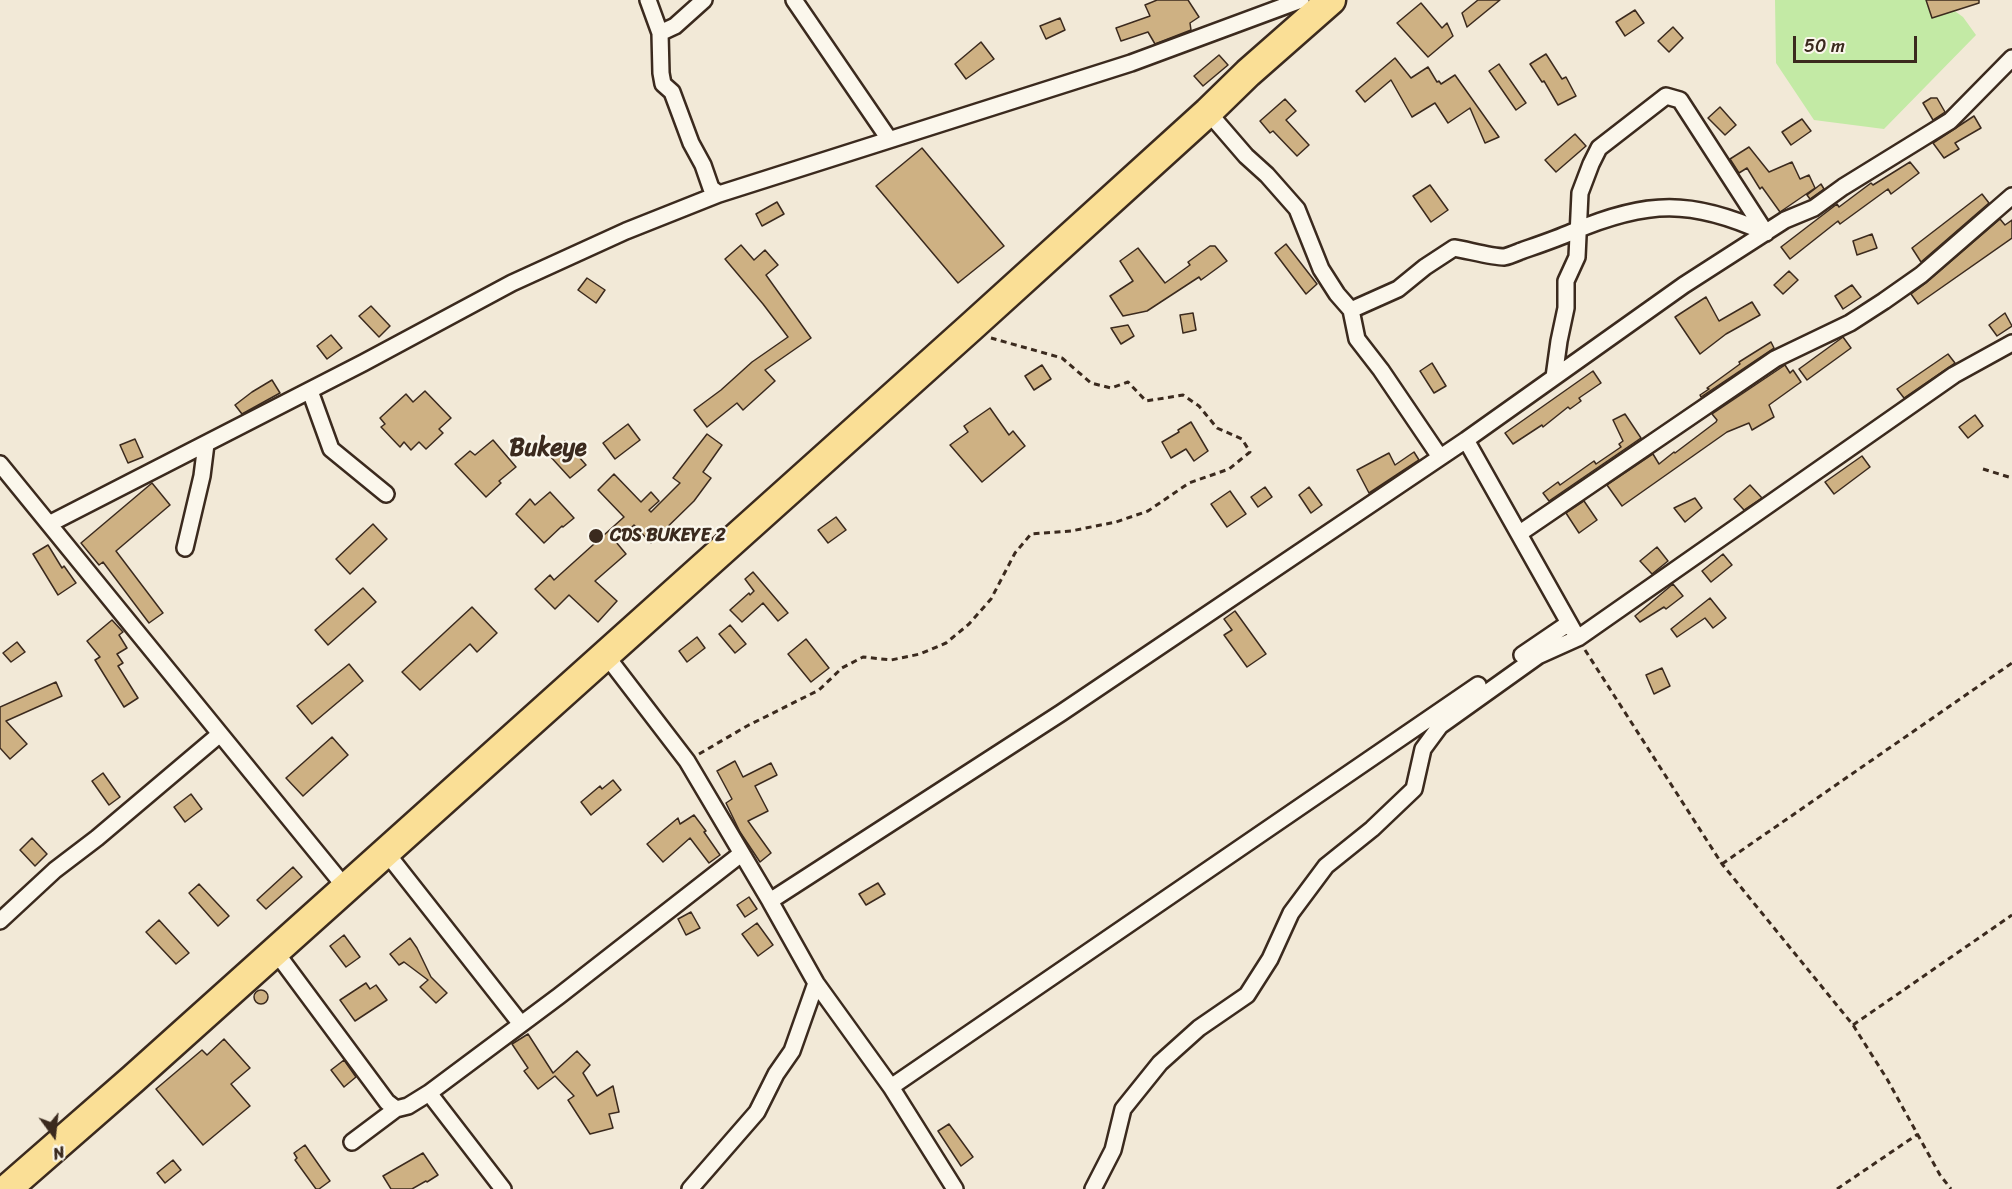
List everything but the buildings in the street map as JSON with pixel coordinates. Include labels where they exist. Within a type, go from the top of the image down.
[{"type":"highway","points":[[7,1189],[1208,112],[1317,2]]},
{"type":"street","points":[[648,0],[660,33],[663,84],[672,92],[711,188],[719,194]]},
{"type":"street","points":[[660,33],[675,26],[704,0]]},
{"type":"street","points":[[794,0],[889,139]]},
{"type":"street","points":[[49,524],[310,391],[512,283],[626,231],[719,194],[1317,2]]},
{"type":"street","points":[[770,901],[1061,713],[1466,440],[1684,285],[1785,220],[1814,208],[1950,121],[2012,58]]},
{"type":"street","points":[[1554,377],[1566,308],[1566,281],[1577,257],[1580,193],[1599,148],[1666,96],[1680,100],[1766,233]]},
{"type":"street","points":[[1208,112],[1297,209],[1321,268],[1337,294],[1351,310],[1358,339],[1440,457]]},
{"type":"street","points":[[1520,533],[1775,359],[1850,323],[1884,301],[1921,274],[2012,196]]},
{"type":"street","points":[[1351,310],[1398,289],[1454,248],[1504,257],[1620,213],[1654,207],[1688,208],[1737,219],[1766,233]]},
{"type":"street","points":[[1093,1189],[1113,1150],[1123,1109],[1160,1063],[1199,1028],[1247,995],[1270,959],[1291,913],[1326,866],[1372,829],[1414,789],[1423,748],[1440,726],[1538,656],[1578,638],[1954,375],[2012,343]]},
{"type":"street","points":[[310,391],[331,449],[386,494]]},
{"type":"street","points":[[1466,440],[1578,638]]},
{"type":"street","points":[[185,548],[202,476],[206,444]]},
{"type":"street","points":[[0,464],[345,887]]},
{"type":"street","points":[[891,1087],[1569,623]]},
{"type":"street","points":[[604,654],[687,761],[816,984],[891,1087],[955,1189]]},
{"type":"street","points":[[0,921],[55,870],[97,838],[220,734]]},
{"type":"street","points":[[385,851],[521,1024]]},
{"type":"street","points":[[352,1142],[396,1109],[408,1106],[429,1093],[741,854]]},
{"type":"street","points":[[275,951],[387,1102],[396,1109]]},
{"type":"street","points":[[690,1189],[757,1112],[792,1051],[816,984]]},
{"type":"street","points":[[429,1093],[502,1189]]},
{"type":"path","points":[[687,761],[747,726],[819,690],[842,668],[863,657],[891,660],[920,654],[946,643],[969,624],[991,599],[1015,552],[1031,534],[1082,529],[1116,522],[1148,511],[1189,483],[1229,469],[1250,452],[1242,439],[1217,428],[1199,406],[1184,395],[1146,401],[1128,382],[1111,388],[1091,383],[1062,358],[996,341],[970,327]]},
{"type":"path","points":[[1983,469],[2012,478]]},
{"type":"path","points":[[1578,638],[1722,864],[1853,1025],[1951,1189]]},
{"type":"path","points":[[1722,864],[2012,663]]},
{"type":"path","points":[[1853,1025],[2012,915]]},
{"type":"path","points":[[1837,1189],[1918,1134]]},
{"type":"green space","points":[[1775,0],[1944,0],[1945,4],[1963,17],[1976,35],[1884,129],[1814,120],[1776,63]]},
{"type":"place","name":"CDS BUKEYE 2","points":[[596,536]]},
{"type":"district","name":"Bukeye","points":[[548,449]]}]
